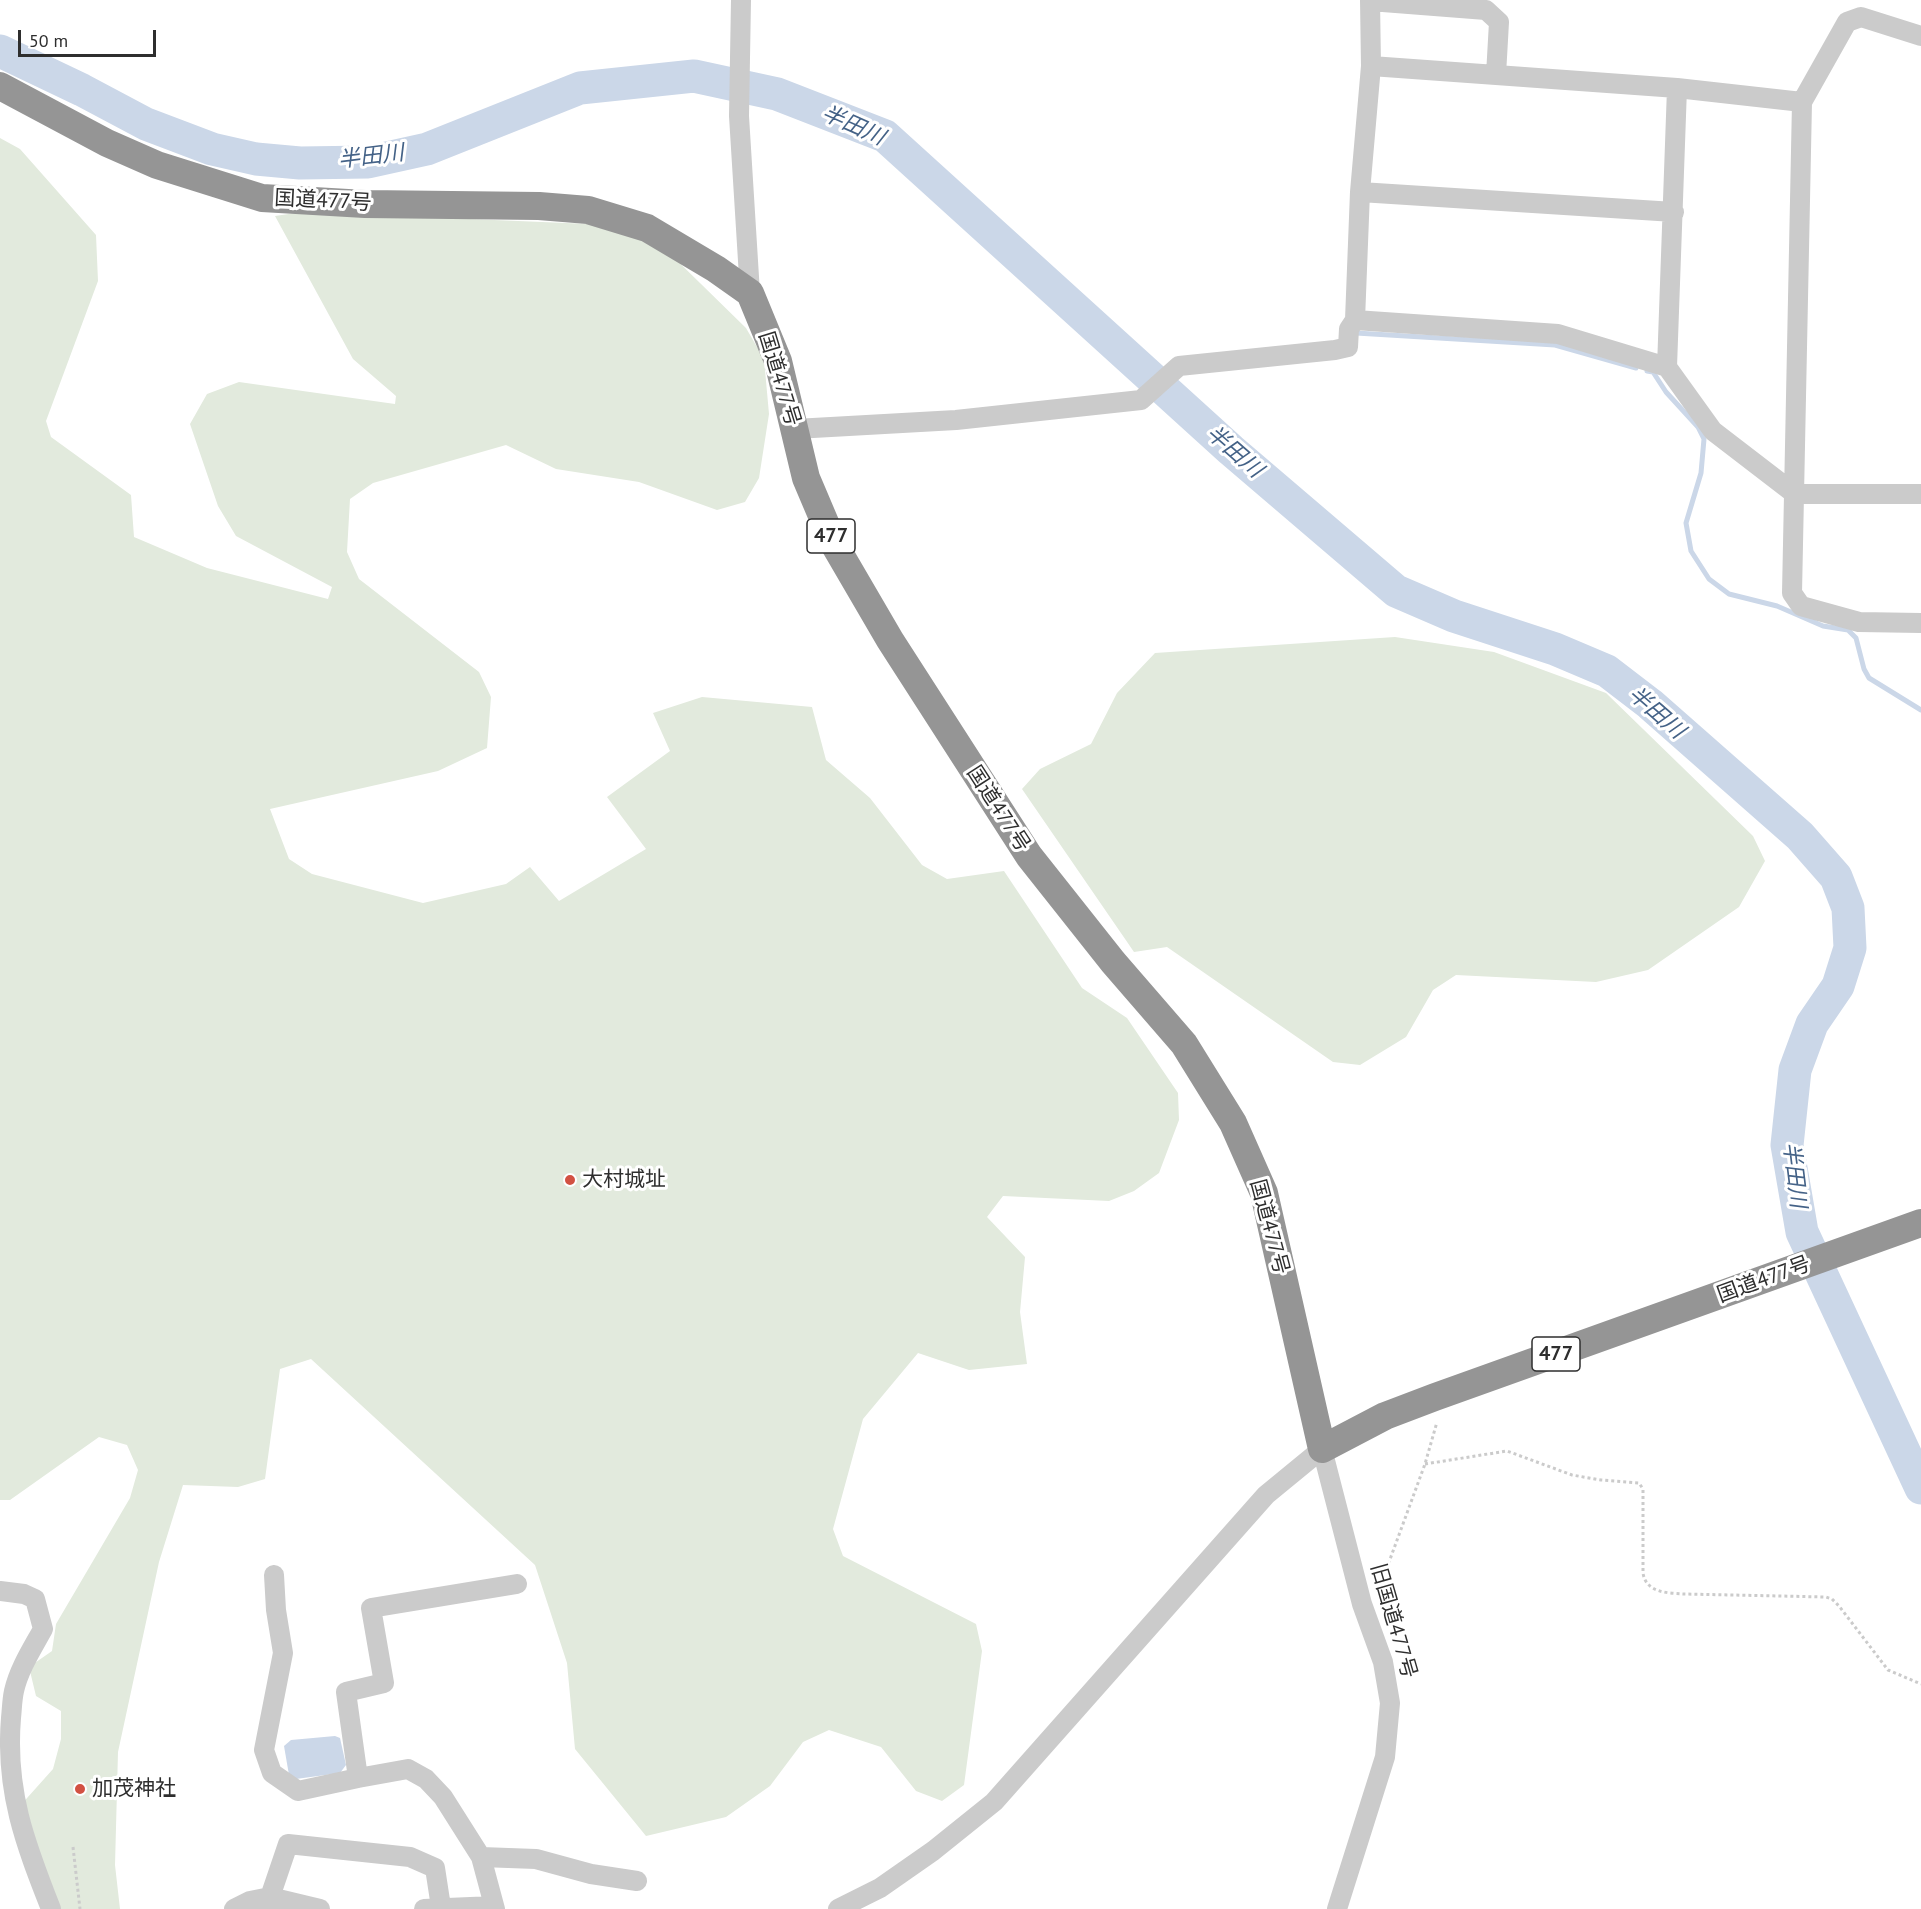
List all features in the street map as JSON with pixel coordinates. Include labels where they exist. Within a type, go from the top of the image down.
[{"type":"highway","name":"国道477号","points":[[0,86],[107,143],[157,165],[262,198],[366,204],[539,206],[588,210],[647,228],[716,268],[750,293],[778,361],[806,478],[834,544],[909,669],[1029,856],[1113,962],[1185,1044],[1233,1124],[1264,1193],[1322,1449],[1385,1416],[1435,1397],[1921,1223]]},
{"type":"street","points":[[741,0],[738,116],[750,293]]},
{"type":"street","points":[[795,429],[956,420],[1141,400],[1179,366],[1348,347],[1349,329],[1355,320],[1360,192],[1371,66],[1370,1],[1486,10],[1499,22],[1496,75]]},
{"type":"street","points":[[1921,36],[1861,17],[1847,22],[1802,102],[1792,593],[1801,606],[1859,622],[1921,623]]},
{"type":"street","points":[[1371,66],[1677,88],[1802,102]]},
{"type":"street","points":[[1667,367],[1677,88]]},
{"type":"street","points":[[1360,192],[1674,212]]},
{"type":"street","points":[[1355,320],[1558,334],[1667,367],[1713,431],[1795,494],[1921,494]]},
{"type":"street","points":[[838,1909],[880,1888],[933,1851],[994,1802],[1266,1495],[1322,1449]]},
{"type":"street","name":"旧国道477号","points":[[1322,1449],[1362,1604],[1383,1662],[1390,1703],[1385,1757],[1336,1909]]},
{"type":"street","points":[[269,1903],[288,1844],[410,1857],[435,1868],[433,1908],[495,1908],[482,1857],[443,1797],[426,1779],[408,1769],[298,1791],[272,1773],[264,1750],[283,1653],[276,1610],[274,1575]]},
{"type":"street","points":[[358,1778],[346,1692],[384,1683],[371,1608],[517,1584]]},
{"type":"street","points":[[0,1591],[24,1594],[35,1599],[43,1629],[21,1670],[14,1692],[10,1732],[10,1775],[18,1818],[51,1909]]},
{"type":"street","points":[[482,1857],[536,1859],[591,1874],[637,1881]]},
{"type":"street","points":[[234,1909],[250,1900],[320,1909]]},
{"type":"path","points":[[1362,1604],[1378,1593],[1425,1464],[1438,1418],[1435,1397]]},
{"type":"path","points":[[1425,1464],[1507,1451],[1572,1475],[1639,1483],[1643,1489],[1643,1573],[1650,1587],[1664,1592],[1684,1594],[1832,1599],[1888,1670],[1921,1684]]},
{"type":"path","points":[[73,1847],[80,1909]]},
{"type":"shaded area","points":[[0,138],[20,149],[96,235],[98,281],[46,421],[51,437],[131,495],[134,537],[207,568],[328,599],[332,587],[236,536],[218,506],[190,424],[207,394],[239,382],[395,404],[396,396],[353,359],[275,216],[302,212],[590,224],[654,238],[746,328],[764,359],[769,414],[759,478],[745,502],[717,510],[639,482],[556,469],[506,445],[373,483],[350,499],[347,552],[359,579],[479,672],[491,697],[487,748],[438,771],[270,809],[289,859],[312,874],[423,903],[506,884],[530,867],[559,901],[646,849],[607,797],[670,751],[653,713],[702,697],[812,707],[826,760],[870,798],[922,865],[947,879],[1004,871],[1082,988],[1127,1018],[1178,1093],[1179,1120],[1159,1173],[1134,1191],[1109,1201],[1003,1196],[987,1217],[1025,1257],[1020,1312],[1027,1364],[969,1370],[918,1353],[863,1419],[833,1529],[843,1556],[976,1624],[982,1651],[964,1785],[942,1801],[916,1791],[881,1747],[829,1730],[803,1742],[770,1786],[726,1817],[646,1836],[575,1749],[567,1663],[535,1565],[311,1359],[280,1369],[265,1479],[238,1487],[183,1485],[159,1562],[118,1752],[115,1865],[120,1909],[58,1909],[19,1807],[53,1769],[61,1739],[61,1711],[36,1696],[29,1667],[52,1651],[56,1624],[130,1498],[138,1470],[127,1445],[99,1437],[10,1500],[0,1500]]},
{"type":"shaded area","points":[[1395,637],[1494,652],[1606,693],[1753,836],[1765,861],[1739,907],[1648,970],[1596,982],[1456,975],[1433,990],[1406,1037],[1360,1065],[1333,1062],[1167,947],[1134,952],[1022,789],[1040,769],[1091,744],[1117,693],[1155,653]]},
{"type":"water","points":[[335,1736],[340,1738],[346,1765],[340,1773],[296,1779],[289,1775],[284,1746],[291,1740]]},
{"type":"waterway","name":"半田川","points":[[0,51],[146,124],[212,149],[256,159],[300,163],[368,162],[427,149],[580,88],[694,76],[777,94],[885,136],[1231,450],[1396,591],[1454,616],[1555,649],[1607,671],[1650,704],[1800,836],[1836,877],[1848,908],[1850,948],[1838,986],[1812,1024],[1795,1070],[1787,1145],[1802,1232],[1921,1488]]},
{"type":"waterway","points":[[1356,333],[1555,345],[1636,368]]},
{"type":"waterway","points":[[1647,371],[1653,372],[1666,392],[1698,427],[1704,439],[1701,473],[1686,523],[1691,551],[1709,579],[1729,594],[1777,606],[1823,626],[1848,630],[1856,638],[1864,669],[1869,678],[1921,710]]},
{"type":"place","name":"大村城址","points":[[570,1180]]},
{"type":"place","name":"加茂神社","points":[[80,1789]]}]
